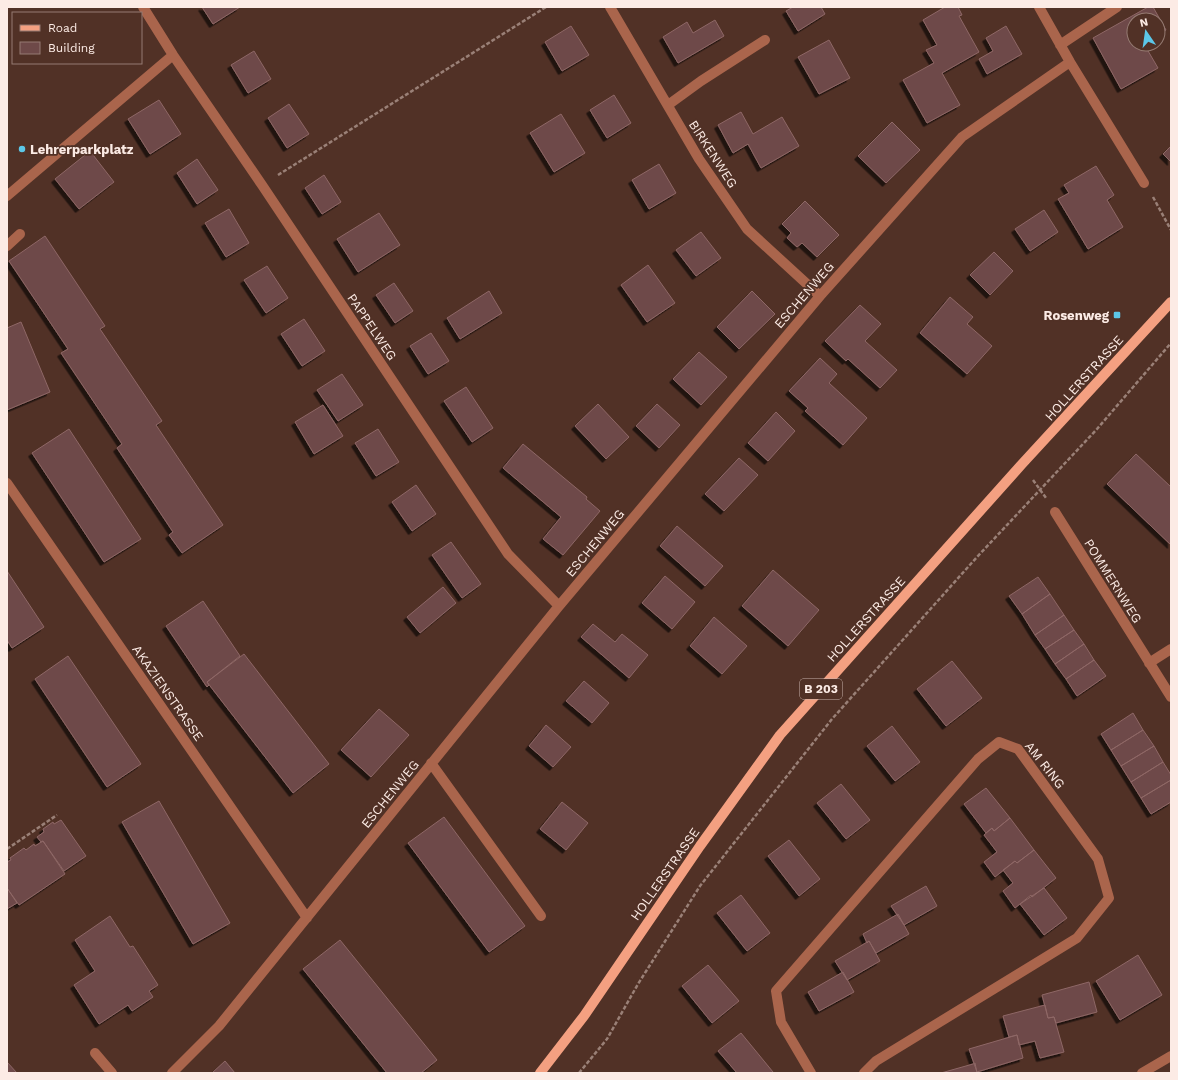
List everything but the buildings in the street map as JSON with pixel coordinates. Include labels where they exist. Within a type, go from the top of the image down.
[{"type":"main road","name":"HOLLERSTRASSE","points":[[540,1073],[584,1016],[700,846],[780,735],[1022,464],[1171,302]]},
{"type":"street","name":"PAPPELWEG","points":[[143,7],[173,55],[262,185],[508,554],[559,606]]},
{"type":"street","name":"BIRKENWEG","points":[[610,7],[699,159],[747,229],[820,296]]},
{"type":"street","points":[[1039,7],[1070,62],[1144,183]]},
{"type":"street","points":[[1060,45],[1117,7]]},
{"type":"street","points":[[668,105],[701,81],[766,40]]},
{"type":"street","points":[[7,196],[173,55]]},
{"type":"street","name":"ESCHENWEG","points":[[172,1073],[219,1026],[559,606],[820,296],[962,137],[1070,62]]},
{"type":"street","points":[[7,246],[20,234]]},
{"type":"street","name":"AKAZIENSTRASSE","points":[[7,483],[307,918]]},
{"type":"street","name":"POMMERNWEG","points":[[1055,512],[1171,697]]},
{"type":"street","points":[[1149,663],[1171,650]]},
{"type":"street","name":"AM RING","points":[[811,1073],[781,1022],[776,991],[978,759],[999,742],[1018,749],[1098,860],[1109,898],[1076,938],[876,1060],[864,1073]]},
{"type":"street","points":[[431,763],[541,916]]},
{"type":"street","points":[[95,1053],[112,1073]]},
{"type":"street","points":[[1142,1073],[1171,1056]]},
{"type":"path","points":[[262,185],[546,7]]},
{"type":"path","points":[[1144,183],[1171,230]]},
{"type":"path","points":[[579,1073],[606,1039],[638,984],[700,886],[832,719],[1039,489],[1097,429],[1171,343]]},
{"type":"path","points":[[1022,464],[1055,512]]},
{"type":"path","points":[[7,849],[57,815]]},
{"type":"place","name":"Lehrerparkplatz","points":[[22,149]]},
{"type":"place","name":"Rosenweg","points":[[1117,315]]}]
